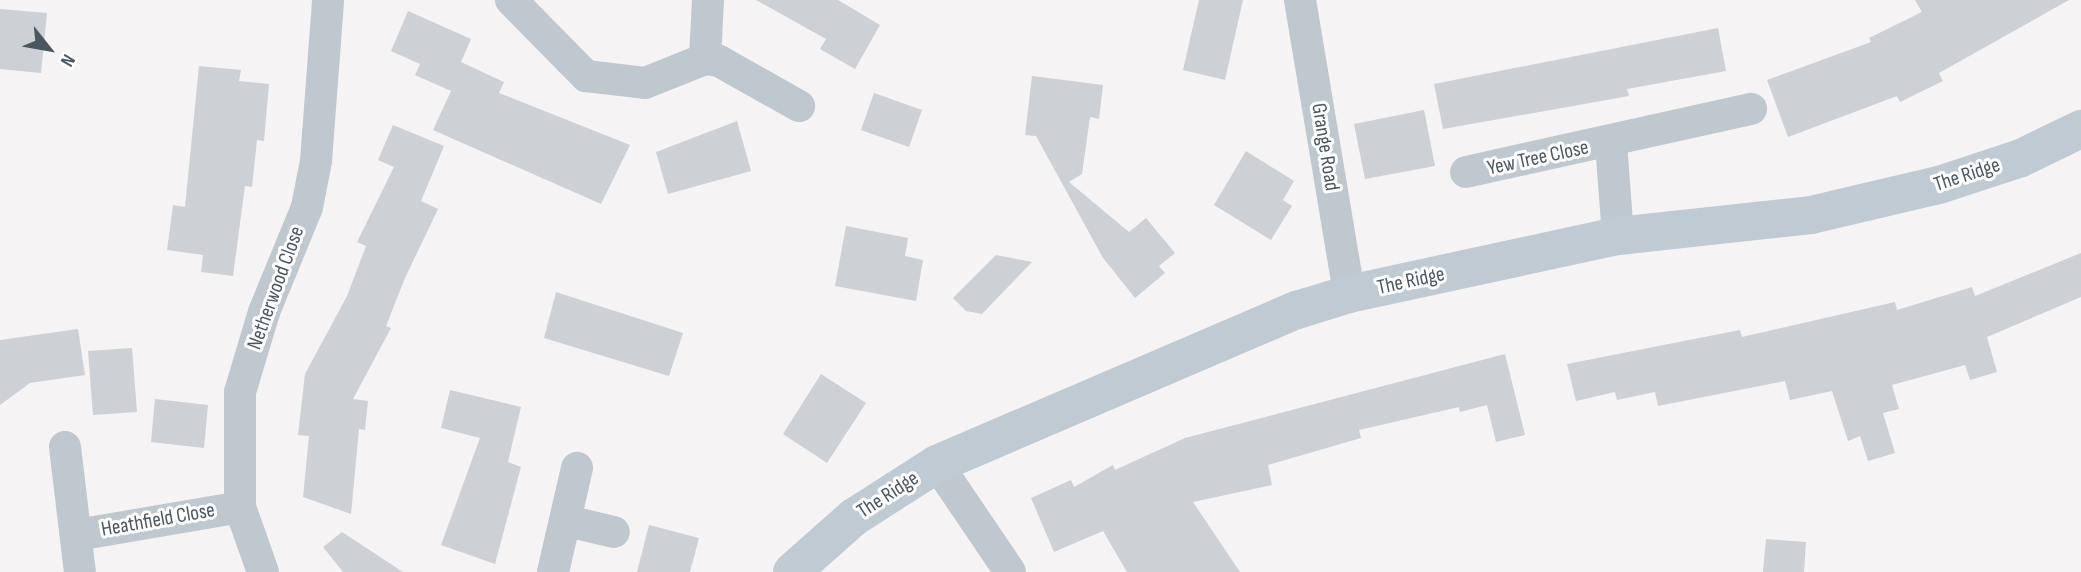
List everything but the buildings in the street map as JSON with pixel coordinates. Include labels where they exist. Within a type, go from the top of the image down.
[{"type":"main road","name":"The Ridge","points":[[792,572],[854,517],[937,464],[1297,310],[1349,294],[1618,236],[1811,215],[1939,186],[2021,158],[2080,131]]},
{"type":"street","name":"Netherwood Close","points":[[263,572],[240,507],[240,392],[264,312],[307,207],[316,161],[328,0]]},
{"type":"street","points":[[511,0],[568,63],[607,82],[645,83],[705,59],[733,67],[799,106]]},
{"type":"street","points":[[705,59],[708,0]]},
{"type":"street","name":"Grange Road","points":[[1300,0],[1349,294]]},
{"type":"street","name":"Yew Tree Close","points":[[1466,172],[1611,143],[1751,109]]},
{"type":"street","name":"Yew Tree Close","points":[[1611,143],[1618,236]]},
{"type":"street","name":"Heathfield Close","points":[[65,447],[80,572]]},
{"type":"street","points":[[937,464],[1010,572]]},
{"type":"street","points":[[552,572],[567,521],[577,468]]},
{"type":"street","name":"Heathfield Close","points":[[77,535],[240,507]]},
{"type":"street","points":[[567,521],[614,532]]}]
